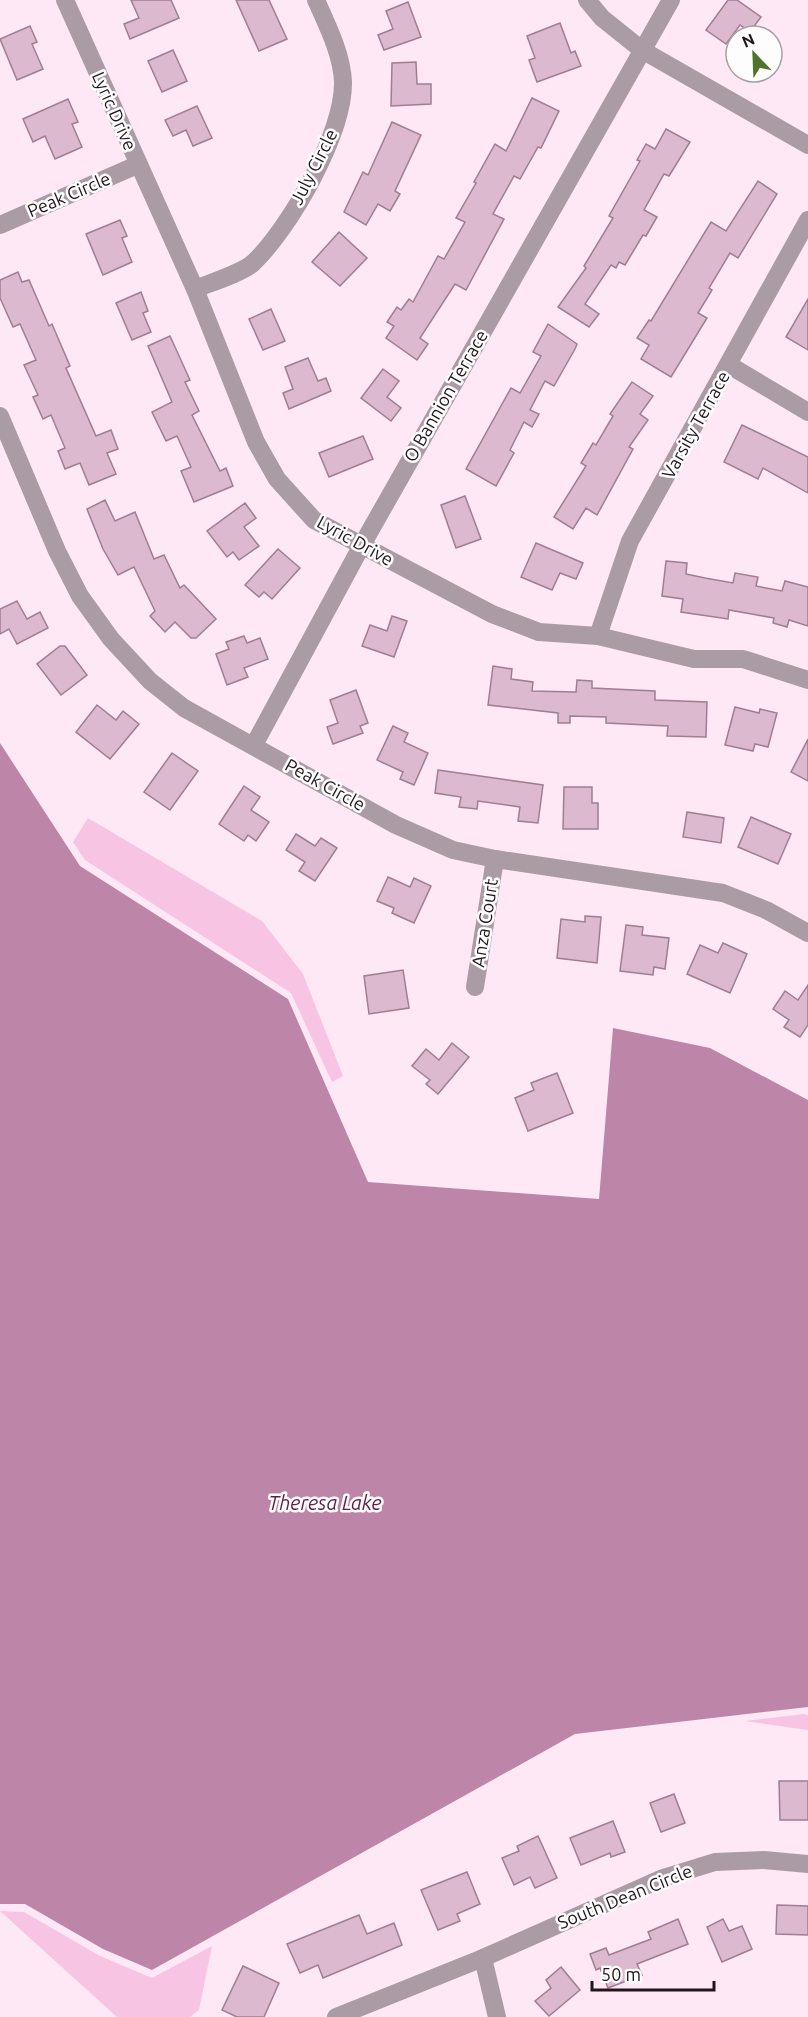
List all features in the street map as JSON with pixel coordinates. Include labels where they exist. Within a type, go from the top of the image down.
[{"type":"street","name":"Lyric Drive","points":[[66,0],[137,165],[195,289],[256,442],[277,479],[314,519],[492,614],[539,632],[598,636],[694,659],[743,659],[808,680]]},
{"type":"street","name":"July Circle","points":[[195,289],[252,264],[289,216],[330,142],[341,106],[343,80],[334,44],[316,0]]},
{"type":"street","points":[[587,0],[602,18],[642,50],[808,145]]},
{"type":"street","name":"O Bannion Terrace","points":[[254,745],[362,545],[671,0]]},
{"type":"street","name":"Peak Circle","points":[[0,225],[137,165]]},
{"type":"street","name":"Varsity Terrace","points":[[598,636],[630,541],[808,220]]},
{"type":"street","points":[[729,365],[808,412]]},
{"type":"street","name":"Peak Circle","points":[[0,416],[57,551],[80,596],[111,639],[150,681],[184,708],[396,825],[453,850],[495,859],[723,893],[766,910],[808,933]]},
{"type":"street","name":"Anza Court","points":[[475,987],[495,859]]},
{"type":"street","name":"South Dean Circle","points":[[336,2017],[483,1958],[663,1878],[716,1862],[764,1860],[808,1864]]},
{"type":"street","points":[[483,1958],[497,2017]]},
{"type":"shaded area","points":[[88,818],[262,921],[303,974],[343,1076],[332,1082],[291,993],[85,860],[73,842]]},
{"type":"shaded area","points":[[808,1715],[808,1730],[745,1721]]},
{"type":"shaded area","points":[[0,1911],[24,1912],[100,1956],[152,1978],[212,1946],[199,2010],[190,2017],[117,2017]]},
{"type":"water","name":"Theresa Lake","points":[[0,743],[80,866],[288,999],[368,1182],[599,1199],[613,1028],[710,1048],[808,1100],[808,1707],[575,1734],[152,1970],[103,1949],[25,1904],[0,1904]]},
{"type":"building","points":[[131,0],[171,0],[179,18],[130,39],[124,24],[139,18]]},
{"type":"building","points":[[236,0],[269,0],[287,39],[259,51]]},
{"type":"building","points":[[728,0],[737,0],[761,17],[756,24],[724,24],[724,43],[706,30]]},
{"type":"building","points":[[408,2],[421,37],[384,50],[378,35],[393,29],[386,11]]},
{"type":"building","points":[[560,23],[571,53],[575,51],[581,66],[537,82],[529,60],[535,58],[527,36]]},
{"type":"building","points":[[30,26],[37,42],[32,44],[43,69],[17,80],[0,39]]},
{"type":"building","points":[[173,50],[187,81],[162,92],[148,61]]},
{"type":"building","points":[[416,62],[417,84],[431,84],[431,104],[391,106],[392,63]]},
{"type":"building","points":[[532,98],[559,111],[541,148],[538,147],[520,179],[514,176],[493,214],[504,219],[466,290],[455,284],[420,338],[428,344],[417,360],[386,338],[394,326],[387,322],[397,307],[401,310],[409,299],[413,302],[438,256],[444,259],[465,222],[456,218],[476,183],[474,182],[495,144],[506,151]]},
{"type":"building","points":[[68,99],[78,122],[72,124],[82,147],[55,159],[45,136],[33,142],[23,119]]},
{"type":"building","points":[[197,106],[212,138],[193,146],[186,130],[173,136],[165,120]]},
{"type":"building","points":[[392,122],[421,135],[395,191],[400,194],[390,211],[378,204],[366,225],[344,212],[363,172],[368,175]]},
{"type":"building","points":[[666,129],[690,142],[669,176],[664,174],[644,210],[657,217],[646,236],[643,235],[625,265],[619,262],[616,268],[611,265],[585,304],[599,314],[589,327],[558,307],[586,268],[584,266],[613,218],[609,216],[640,161],[637,160],[646,144],[655,149]]},
{"type":"building","points":[[758,181],[777,194],[738,258],[730,253],[709,288],[712,290],[698,313],[707,318],[671,377],[641,359],[649,345],[637,338],[649,320],[651,321],[711,222],[726,231]]},
{"type":"building","points":[[120,220],[127,236],[122,238],[132,262],[103,275],[86,234]]},
{"type":"building","points":[[339,232],[367,258],[340,286],[312,262]]},
{"type":"building","points":[[18,272],[22,282],[29,280],[49,326],[52,324],[70,366],[66,368],[96,436],[111,430],[118,449],[107,453],[116,474],[89,485],[80,463],[65,469],[58,451],[65,448],[51,415],[43,419],[33,397],[38,395],[24,365],[36,360],[20,324],[13,327],[0,298],[0,280]]},
{"type":"building","points":[[141,292],[148,311],[143,313],[151,332],[132,340],[116,303]]},
{"type":"building","points":[[808,299],[808,350],[786,337]]},
{"type":"building","points":[[271,309],[285,341],[263,350],[249,319]]},
{"type":"building","points":[[548,324],[577,344],[554,386],[545,381],[530,410],[539,414],[532,427],[524,422],[510,450],[514,453],[496,486],[466,469],[511,388],[520,393],[541,356],[533,352]]},
{"type":"building","points":[[170,336],[190,380],[185,382],[199,411],[192,415],[220,471],[226,468],[233,486],[194,502],[181,471],[191,467],[177,436],[166,441],[152,412],[172,402],[148,346]]},
{"type":"building","points":[[308,358],[318,381],[326,378],[331,391],[289,409],[283,393],[293,389],[285,367]]},
{"type":"building","points":[[383,369],[399,381],[387,397],[401,408],[391,421],[361,398]]},
{"type":"building","points":[[632,382],[653,396],[640,414],[648,420],[629,447],[633,449],[597,515],[586,508],[573,529],[554,517],[586,466],[581,463],[593,443],[596,445],[613,416],[610,414]]},
{"type":"building","points":[[742,425],[808,457],[808,493],[763,468],[758,479],[724,462]]},
{"type":"building","points":[[363,436],[373,459],[329,477],[319,453]]},
{"type":"building","points":[[465,496],[481,539],[456,548],[441,505]]},
{"type":"building","points":[[105,500],[115,521],[135,512],[154,559],[164,555],[180,588],[184,585],[216,619],[196,638],[191,638],[175,622],[165,632],[150,616],[155,611],[134,567],[118,575],[103,549],[87,509]]},
{"type":"building","points":[[245,503],[256,518],[244,527],[259,546],[239,560],[233,552],[227,557],[207,531]]},
{"type":"building","points":[[536,543],[583,563],[576,579],[560,573],[552,590],[521,577]]},
{"type":"building","points":[[278,549],[300,568],[272,599],[264,592],[259,597],[245,585]]},
{"type":"building","points":[[666,561],[687,563],[686,574],[705,578],[733,583],[735,573],[758,577],[756,586],[782,591],[785,581],[808,587],[808,626],[789,620],[787,627],[773,623],[774,618],[729,610],[728,619],[681,612],[683,599],[662,596]]},
{"type":"building","points":[[17,601],[27,619],[40,612],[48,628],[17,644],[9,629],[0,634],[0,609]]},
{"type":"building","points":[[392,616],[407,621],[394,657],[362,646],[370,625],[387,631]]},
{"type":"building","points":[[244,636],[247,643],[260,638],[268,659],[244,668],[248,677],[227,685],[216,654],[229,649],[226,642]]},
{"type":"building","points":[[60,646],[65,646],[87,675],[61,695],[37,664]]},
{"type":"building","points":[[493,666],[512,669],[511,679],[533,682],[532,691],[576,692],[577,680],[592,681],[592,688],[655,691],[655,700],[707,702],[706,737],[667,736],[668,726],[606,723],[606,717],[570,716],[570,723],[558,723],[558,713],[488,705]]},
{"type":"building","points":[[356,690],[368,723],[360,726],[363,733],[333,744],[327,727],[338,723],[330,700]]},
{"type":"building","points":[[97,705],[116,720],[123,711],[139,724],[110,759],[76,732]]},
{"type":"building","points":[[735,707],[759,713],[760,709],[777,713],[768,747],[755,744],[753,751],[725,745]]},
{"type":"building","points":[[393,726],[408,733],[404,742],[428,753],[414,785],[400,779],[403,772],[377,760]]},
{"type":"building","points":[[808,739],[808,781],[791,772]]},
{"type":"building","points":[[172,753],[198,771],[170,810],[144,792]]},
{"type":"building","points":[[438,770],[543,785],[538,823],[518,821],[520,807],[478,801],[477,809],[459,807],[461,797],[435,793]]},
{"type":"building","points":[[244,786],[260,797],[251,810],[269,822],[256,841],[248,835],[244,841],[219,824]]},
{"type":"building","points":[[564,787],[592,787],[592,803],[598,803],[598,829],[563,829]]},
{"type":"building","points":[[687,812],[724,818],[721,843],[683,837]]},
{"type":"building","points":[[751,817],[791,834],[778,864],[738,847]]},
{"type":"building","points":[[296,834],[315,846],[321,838],[337,848],[315,881],[299,871],[305,862],[286,850]]},
{"type":"building","points":[[388,877],[410,887],[414,878],[431,886],[414,923],[392,913],[394,908],[377,901]]},
{"type":"building","points":[[585,916],[601,917],[597,963],[557,958],[561,919],[585,922]]},
{"type":"building","points":[[626,925],[643,927],[642,935],[669,938],[665,969],[654,967],[653,975],[620,971]]},
{"type":"building","points":[[723,943],[747,954],[730,993],[687,974],[700,945],[718,953]]},
{"type":"building","points":[[403,970],[409,1008],[369,1014],[364,976]]},
{"type":"building","points":[[808,985],[808,1025],[800,1037],[784,1027],[789,1020],[773,1009],[785,991],[798,1000]]},
{"type":"building","points":[[452,1043],[469,1057],[438,1094],[426,1084],[430,1080],[412,1066],[426,1049],[439,1060]]},
{"type":"building","points":[[557,1073],[573,1113],[528,1131],[515,1098],[534,1090],[531,1083]]},
{"type":"building","points":[[779,1781],[808,1781],[808,1820],[780,1820]]},
{"type":"building","points":[[674,1794],[685,1823],[661,1832],[650,1803]]},
{"type":"building","points":[[613,1821],[625,1852],[611,1857],[610,1853],[581,1865],[570,1838]]},
{"type":"building","points":[[538,1836],[557,1878],[535,1888],[530,1877],[514,1885],[502,1858],[519,1851],[517,1846]]},
{"type":"building","points":[[467,1872],[480,1904],[457,1914],[460,1921],[438,1930],[421,1890]]},
{"type":"building","points":[[777,1905],[808,1906],[808,1935],[776,1934]]},
{"type":"building","points":[[359,1915],[367,1934],[394,1923],[402,1945],[323,1978],[318,1965],[300,1973],[287,1944]]},
{"type":"building","points":[[678,1919],[688,1944],[637,1964],[642,1975],[608,1988],[600,1968],[596,1970],[590,1954],[606,1948],[609,1955],[651,1939],[648,1932]]},
{"type":"building","points":[[723,1919],[729,1931],[742,1926],[752,1949],[722,1962],[707,1927]]},
{"type":"building","points":[[243,1966],[279,1983],[264,2017],[237,2017],[222,2010]]},
{"type":"building","points":[[561,1967],[580,1990],[549,2016],[535,2001],[551,1988],[546,1980]]}]
